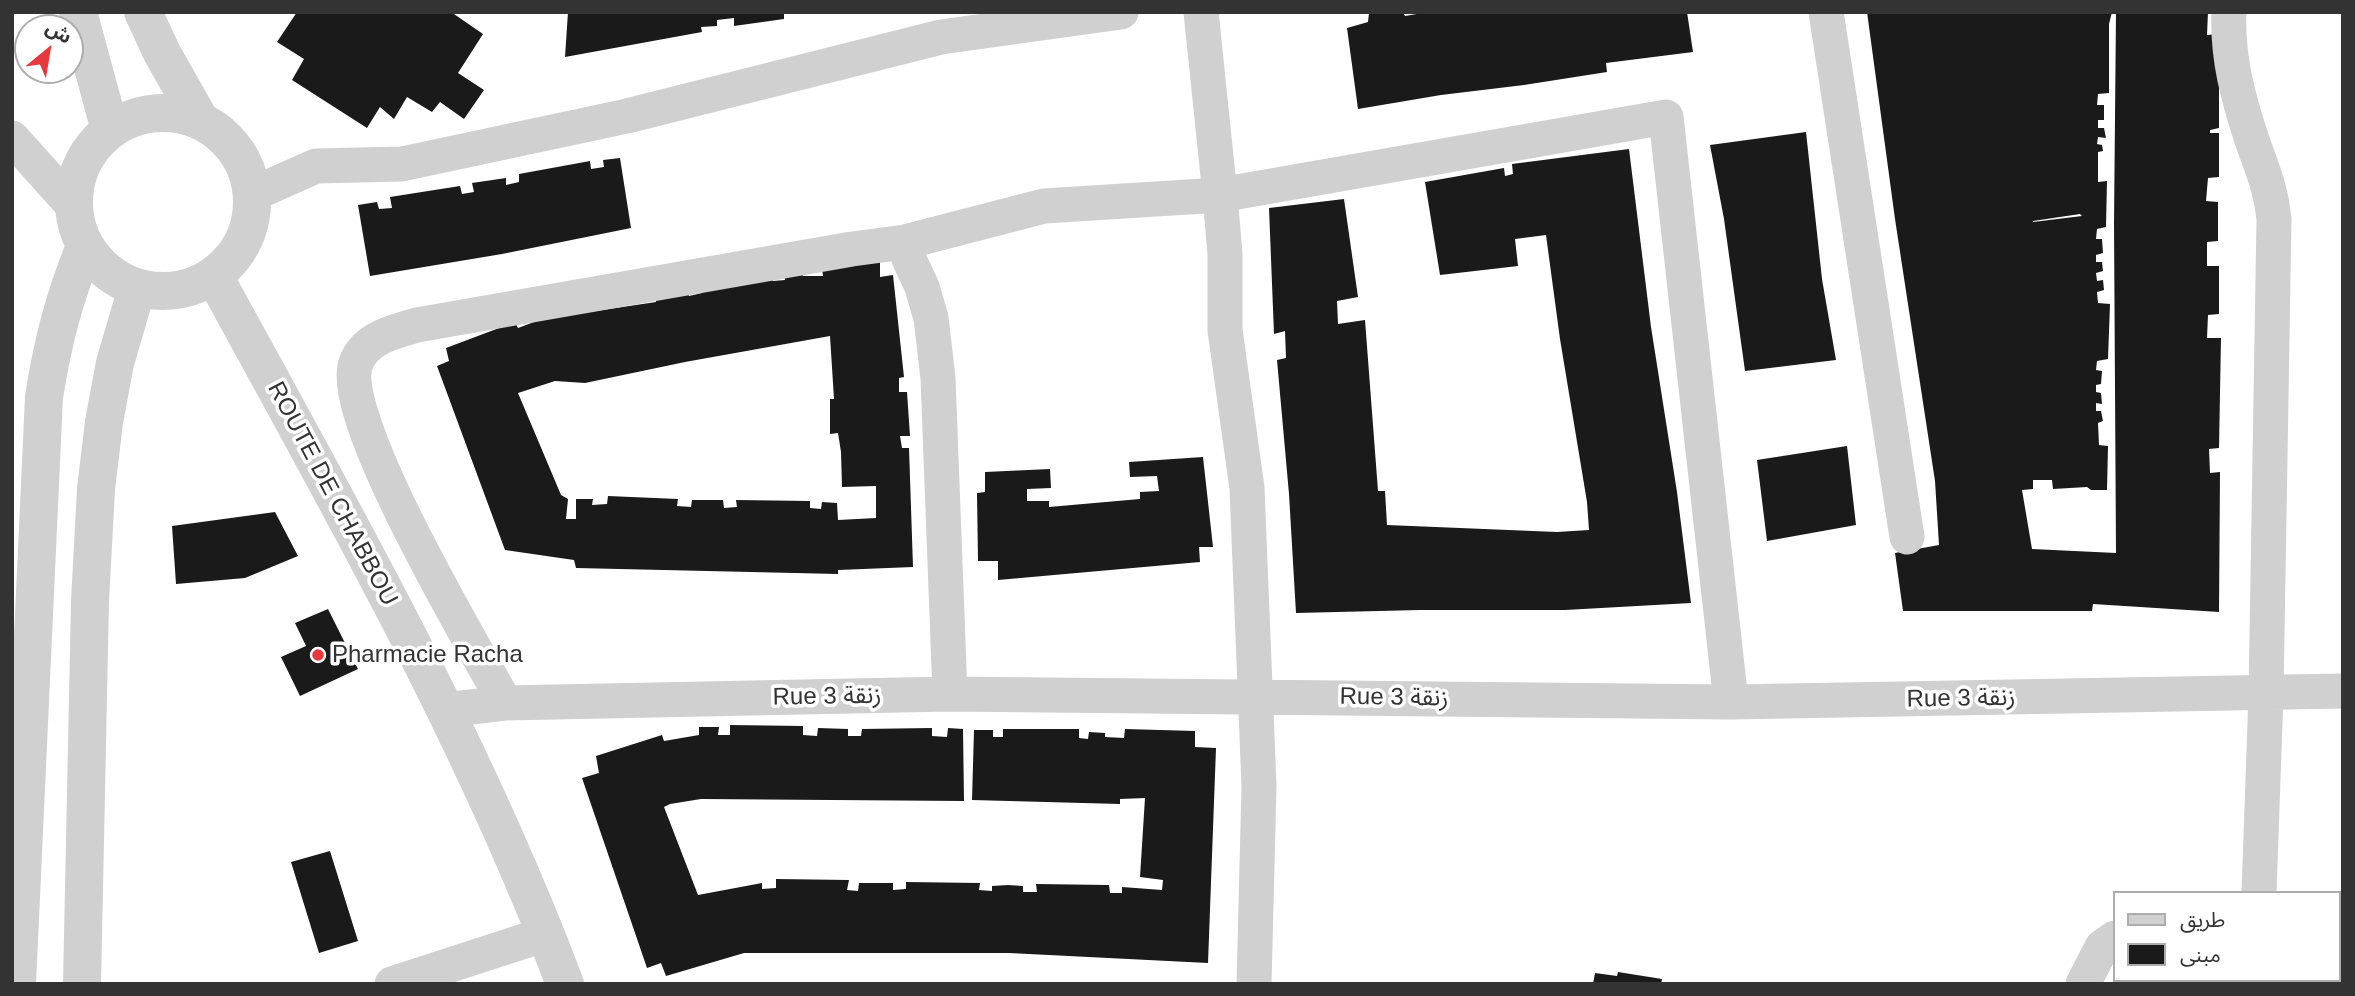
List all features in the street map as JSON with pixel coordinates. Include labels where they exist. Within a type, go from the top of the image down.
[{"type":"street","points":[[78,12],[110,130]]},
{"type":"street","points":[[144,12],[162,53],[200,120]]},
{"type":"street","points":[[253,194],[316,166],[402,164],[627,116],[941,37],[1121,12]]},
{"type":"street","points":[[1200,12],[1225,254],[1225,330],[1247,488],[1259,786],[1254,984]]},
{"type":"street","points":[[1826,12],[1907,537]]},
{"type":"street","points":[[2229,12],[2234,80],[2268,181],[2274,219],[2266,694],[2259,891]]},
{"type":"street","points":[[153,113],[185,115],[200,120],[213,128],[236,150],[250,178],[253,194],[250,225],[245,240],[227,266],[203,283],[177,291],[137,288],[102,268],[85,246],[74,207],[75,185],[82,164],[94,145],[110,130],[131,119],[153,113]]},
{"type":"street","points":[[505,703],[384,476],[358,408],[353,380],[356,363],[366,347],[384,335],[417,325],[838,251],[905,242],[1044,206],[1220,195],[1666,117],[1731,702]]},
{"type":"street","points":[[12,138],[74,207]]},
{"type":"street","points":[[905,242],[931,318],[938,378],[950,694]]},
{"type":"street","points":[[17,984],[26,532],[53,342],[66,293],[85,246]]},
{"type":"street","name":"ROUTE DE CHABBOU","points":[[214,276],[369,563],[489,798],[565,984]]},
{"type":"street","points":[[82,984],[90,601],[96,489],[115,363],[137,288]]},
{"type":"street","name":"Rue 3 زنقة","points":[[445,710],[505,703],[950,694],[1731,702],[2343,691]]},
{"type":"street","points":[[392,984],[546,934]]},
{"type":"street","points":[[2082,984],[2102,947],[2114,939]]},
{"type":"building","points":[[297,12],[451,12],[483,34],[458,73],[484,90],[464,119],[440,102],[432,112],[407,97],[394,119],[380,107],[367,128],[292,80],[304,59],[277,42]]},
{"type":"building","points":[[568,12],[784,12],[784,19],[734,26],[734,18],[717,20],[717,26],[701,27],[702,32],[565,57]]},
{"type":"building","points":[[1403,12],[1405,16],[1428,12],[1687,12],[1693,52],[1606,63],[1607,72],[1358,109],[1347,28],[1368,22],[1369,13]]},
{"type":"building","points":[[1867,12],[2112,12],[2109,24],[2109,93],[2098,94],[2097,105],[2104,105],[2104,120],[2098,120],[2098,128],[2104,128],[2106,138],[2098,137],[2097,144],[2102,145],[2103,151],[2098,152],[2098,182],[2107,181],[2106,227],[2097,229],[2096,239],[2102,239],[2103,253],[2096,255],[2096,262],[2102,262],[2103,271],[2096,273],[2097,281],[2103,280],[2104,290],[2097,292],[2098,303],[2110,304],[2108,359],[2097,361],[2096,370],[2102,371],[2101,384],[2096,385],[2096,392],[2101,393],[2102,404],[2096,403],[2096,411],[2101,411],[2103,421],[2098,423],[2099,445],[2108,446],[2107,490],[2091,490],[2087,487],[2053,489],[2052,480],[2033,480],[2033,489],[2022,490],[2032,549],[2116,553],[2116,12],[2208,12],[2207,35],[2219,34],[2219,128],[2210,130],[2210,133],[2219,133],[2219,177],[2208,178],[2206,201],[2218,202],[2218,241],[2207,242],[2207,266],[2219,266],[2219,314],[2208,315],[2207,338],[2221,338],[2219,448],[2209,449],[2210,473],[2220,472],[2219,612],[2093,604],[2092,611],[1903,611],[1895,553],[1939,545],[1935,481]],"holes":[[[2080,214],[2082,216],[2033,222]]]},
{"type":"building","points":[[1806,132],[1822,279],[1836,360],[1745,371],[1724,219],[1710,145]]},
{"type":"building","points":[[1629,149],[1651,327],[1691,603],[1565,610],[1296,613],[1277,360],[1286,358],[1285,331],[1274,334],[1269,208],[1344,199],[1358,297],[1337,301],[1338,324],[1365,320],[1378,491],[1385,491],[1387,525],[1557,532],[1589,530],[1546,235],[1515,239],[1518,266],[1440,275],[1425,182],[1504,168],[1505,176],[1513,174],[1512,164]]},
{"type":"building","points":[[620,158],[631,228],[502,254],[370,276],[358,205],[377,202],[379,209],[392,208],[390,197],[460,186],[462,194],[474,192],[472,183],[506,178],[506,185],[519,182],[519,174],[590,161],[591,169],[604,167],[603,160]]},
{"type":"building","points":[[880,262],[880,277],[893,275],[904,377],[899,378],[899,392],[907,392],[910,436],[900,436],[902,448],[909,448],[913,567],[838,570],[838,574],[576,568],[574,560],[505,550],[437,366],[449,361],[446,348],[515,322],[518,328],[542,319],[656,302],[655,295],[688,291],[689,296],[702,293],[700,285],[771,272],[773,281],[785,280],[784,273],[801,270],[803,276],[823,276],[822,268]],"holes":[[[830,336],[834,399],[830,399],[830,434],[838,433],[842,487],[876,486],[876,518],[838,520],[837,503],[822,502],[821,509],[810,508],[810,501],[736,500],[737,507],[724,508],[723,500],[692,500],[691,507],[677,506],[678,499],[608,496],[607,504],[592,505],[593,499],[576,499],[576,519],[566,519],[568,499],[561,495],[518,393],[555,381],[585,383]]]},
{"type":"building","points":[[1847,446],[1856,525],[1767,541],[1757,460]]},
{"type":"building","points":[[1203,457],[1213,547],[1199,547],[1200,562],[998,580],[998,561],[978,561],[977,493],[985,492],[985,472],[1050,469],[1051,488],[1027,489],[1027,501],[1049,501],[1049,507],[1140,499],[1140,492],[1159,491],[1157,476],[1130,477],[1129,462]]},
{"type":"building","points":[[275,512],[298,556],[245,578],[176,584],[172,526]]},
{"type":"building","points":[[328,609],[358,669],[300,696],[281,657],[306,646],[295,623]]},
{"type":"building","points":[[730,725],[803,726],[803,735],[817,736],[818,728],[848,729],[848,736],[861,736],[862,729],[932,728],[932,736],[947,737],[948,728],[963,729],[964,801],[701,799],[670,804],[664,807],[698,895],[762,883],[762,889],[776,888],[776,879],[849,880],[847,890],[858,891],[859,883],[893,883],[893,890],[906,889],[906,882],[980,883],[979,890],[992,891],[992,886],[1023,886],[1023,892],[1037,892],[1036,884],[1109,885],[1110,893],[1122,893],[1122,887],[1162,890],[1163,880],[1140,877],[1145,798],[1120,799],[1120,804],[972,800],[974,730],[993,730],[993,737],[1003,737],[1003,729],[1079,729],[1079,738],[1088,739],[1089,732],[1105,733],[1105,737],[1124,738],[1125,729],[1195,731],[1195,747],[1216,748],[1208,963],[1009,953],[744,953],[666,976],[661,963],[647,968],[582,778],[599,773],[596,756],[662,735],[664,741],[699,735],[699,727],[719,727],[718,735],[730,735]]},
{"type":"building","points":[[330,851],[358,941],[319,953],[291,862]]},
{"type":"building","points":[[1618,972],[1662,979],[1661,984],[1593,984],[1595,973],[1617,976]]},
{"type":"place","name":"Pharmacie Racha","points":[[318,655]]}]
